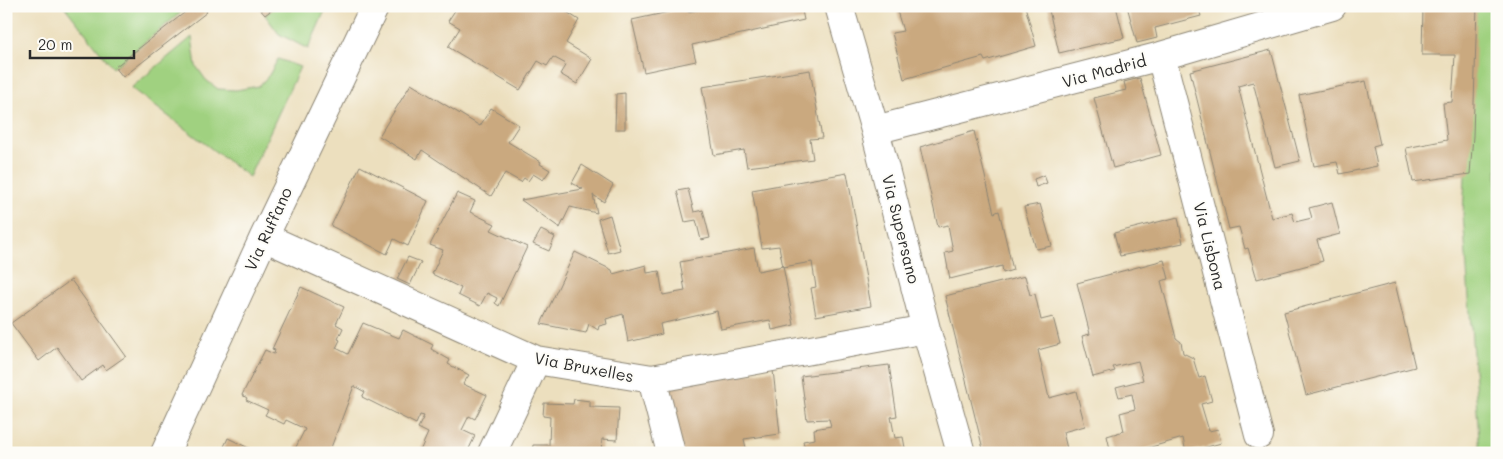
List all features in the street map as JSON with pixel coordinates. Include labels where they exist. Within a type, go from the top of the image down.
[{"type":"street","name":"Via Ruffano","points":[[165,453],[264,237],[376,6]]},
{"type":"street","name":"Via Supersano","points":[[839,6],[875,130],[926,329],[961,453]]},
{"type":"street","name":"Via Madrid","points":[[875,130],[1161,56],[1332,6]]},
{"type":"street","name":"Via Lisbona","points":[[1161,56],[1259,435]]},
{"type":"street","name":"Via Bruxelles","points":[[264,237],[536,360],[652,379],[926,329]]},
{"type":"street","points":[[492,453],[536,360]]},
{"type":"street","points":[[652,379],[672,453]]},
{"type":"green space","points":[[64,6],[189,6],[113,68]]},
{"type":"green space","points":[[277,6],[327,6],[308,49],[279,34],[265,15]]},
{"type":"green space","points":[[1474,6],[1497,6],[1497,453],[1480,453],[1463,214]]},
{"type":"green space","points":[[192,37],[196,66],[206,80],[218,89],[236,90],[259,86],[269,75],[278,59],[300,67],[249,177],[131,88]]},
{"type":"building","points":[[193,6],[202,6],[207,12],[123,77],[115,67]]},
{"type":"building","points":[[257,6],[277,6],[265,15]]},
{"type":"building","points":[[458,6],[564,6],[562,9],[579,20],[566,43],[592,59],[577,84],[560,74],[566,64],[553,57],[547,66],[538,61],[520,90],[448,47],[460,28],[448,21]]},
{"type":"building","points":[[716,6],[801,6],[804,20],[692,45],[696,61],[644,72],[632,20],[687,8],[688,12]]},
{"type":"building","points":[[915,6],[1025,6],[1036,46],[985,61],[983,57],[904,79],[892,33],[903,31],[897,11]]},
{"type":"building","points":[[1048,6],[1116,6],[1124,38],[1059,53]]},
{"type":"building","points":[[1127,6],[1198,6],[1201,16],[1155,28],[1157,38],[1137,43]]},
{"type":"building","points":[[1423,6],[1477,6],[1473,136],[1470,174],[1413,182],[1406,148],[1447,140],[1443,103],[1452,102],[1455,55],[1422,55]]},
{"type":"building","points":[[1271,50],[1300,161],[1275,167],[1253,82],[1238,86],[1272,218],[1292,213],[1295,222],[1312,218],[1309,208],[1332,202],[1340,234],[1317,240],[1323,261],[1257,279],[1248,248],[1245,249],[1239,227],[1229,229],[1190,71]]},
{"type":"building","points":[[810,70],[822,138],[810,139],[813,159],[747,167],[744,150],[714,155],[702,87]]},
{"type":"building","points":[[1140,78],[1161,155],[1113,168],[1094,98],[1126,90],[1124,82]]},
{"type":"building","points":[[1366,81],[1380,144],[1373,146],[1377,166],[1340,174],[1337,162],[1314,166],[1299,95]]},
{"type":"building","points":[[411,84],[480,126],[491,108],[519,125],[508,142],[541,162],[540,164],[550,170],[543,180],[533,174],[528,181],[524,178],[521,182],[505,173],[491,196],[422,150],[417,159],[379,136]]},
{"type":"building","points":[[625,93],[625,129],[615,129],[616,94]]},
{"type":"building","points":[[974,131],[994,213],[999,211],[1013,270],[1003,273],[1002,266],[950,279],[945,253],[953,251],[948,225],[938,227],[920,147]]},
{"type":"building","points":[[582,165],[613,185],[604,202],[593,195],[597,213],[570,207],[560,228],[521,200],[583,189],[572,183]]},
{"type":"building","points":[[360,166],[428,201],[408,246],[394,239],[387,254],[331,226]]},
{"type":"building","points":[[847,173],[871,306],[816,316],[811,288],[816,287],[812,262],[783,267],[779,246],[762,248],[752,190]]},
{"type":"building","points":[[1044,175],[1047,183],[1036,187],[1034,179]]},
{"type":"building","points":[[688,189],[694,212],[703,210],[710,238],[701,240],[696,220],[685,222],[677,191]]},
{"type":"building","points":[[457,193],[475,201],[470,212],[495,224],[491,230],[527,247],[499,306],[495,303],[497,298],[487,293],[480,306],[458,295],[461,288],[432,274],[443,250],[430,245]]},
{"type":"building","points":[[1040,204],[1052,246],[1036,249],[1024,207]]},
{"type":"building","points":[[610,215],[620,250],[608,253],[598,219]]},
{"type":"building","points":[[1178,217],[1183,243],[1120,256],[1114,233]]},
{"type":"building","points":[[541,230],[555,237],[549,251],[533,244]]},
{"type":"building","points":[[754,248],[758,271],[783,266],[794,325],[772,330],[770,320],[721,329],[717,311],[660,324],[662,334],[628,342],[623,314],[606,319],[607,324],[599,326],[598,330],[589,324],[586,333],[541,324],[575,252],[612,270],[613,274],[646,265],[647,273],[659,271],[663,295],[685,291],[680,262]]},
{"type":"building","points":[[408,257],[421,262],[410,285],[397,279]]},
{"type":"building","points":[[1164,260],[1169,279],[1161,281],[1176,338],[1181,342],[1183,353],[1193,358],[1199,378],[1205,376],[1212,401],[1201,404],[1209,431],[1218,429],[1221,443],[1186,453],[1183,438],[1137,451],[1137,453],[1111,453],[1107,436],[1124,431],[1120,413],[1135,409],[1132,394],[1119,397],[1116,387],[1143,380],[1138,361],[1113,367],[1115,371],[1093,377],[1082,336],[1090,334],[1077,283]]},
{"type":"building","points":[[1025,276],[1030,295],[1035,294],[1041,320],[1053,317],[1060,344],[1038,350],[1049,398],[1076,391],[1085,426],[1063,432],[1068,453],[984,453],[945,296]]},
{"type":"building","points":[[71,280],[126,356],[106,370],[103,365],[81,381],[57,347],[39,361],[11,323]]},
{"type":"building","points":[[1395,283],[1415,367],[1306,395],[1284,312]]},
{"type":"building","points":[[301,287],[344,307],[336,324],[343,328],[336,348],[348,354],[363,323],[399,338],[403,330],[433,345],[431,349],[450,360],[448,364],[469,375],[463,384],[487,395],[475,419],[469,416],[462,430],[475,436],[467,453],[423,453],[420,451],[428,433],[418,428],[424,416],[420,415],[416,424],[362,397],[365,392],[354,386],[329,453],[293,453],[305,429],[286,420],[284,424],[265,415],[268,410],[246,400],[247,398],[242,395],[265,350],[274,354],[275,350],[272,349]]},
{"type":"building","points":[[889,365],[897,416],[891,417],[895,438],[903,437],[906,453],[806,453],[803,441],[815,439],[814,429],[831,426],[829,419],[807,420],[801,376]]},
{"type":"building","points":[[773,370],[780,434],[744,439],[747,453],[680,453],[662,386]]},
{"type":"building","points":[[574,399],[590,401],[590,407],[619,408],[617,440],[602,439],[601,453],[532,453],[533,445],[549,445],[550,417],[543,416],[544,403],[573,404]]},
{"type":"building","points":[[228,438],[259,453],[221,453]]}]
